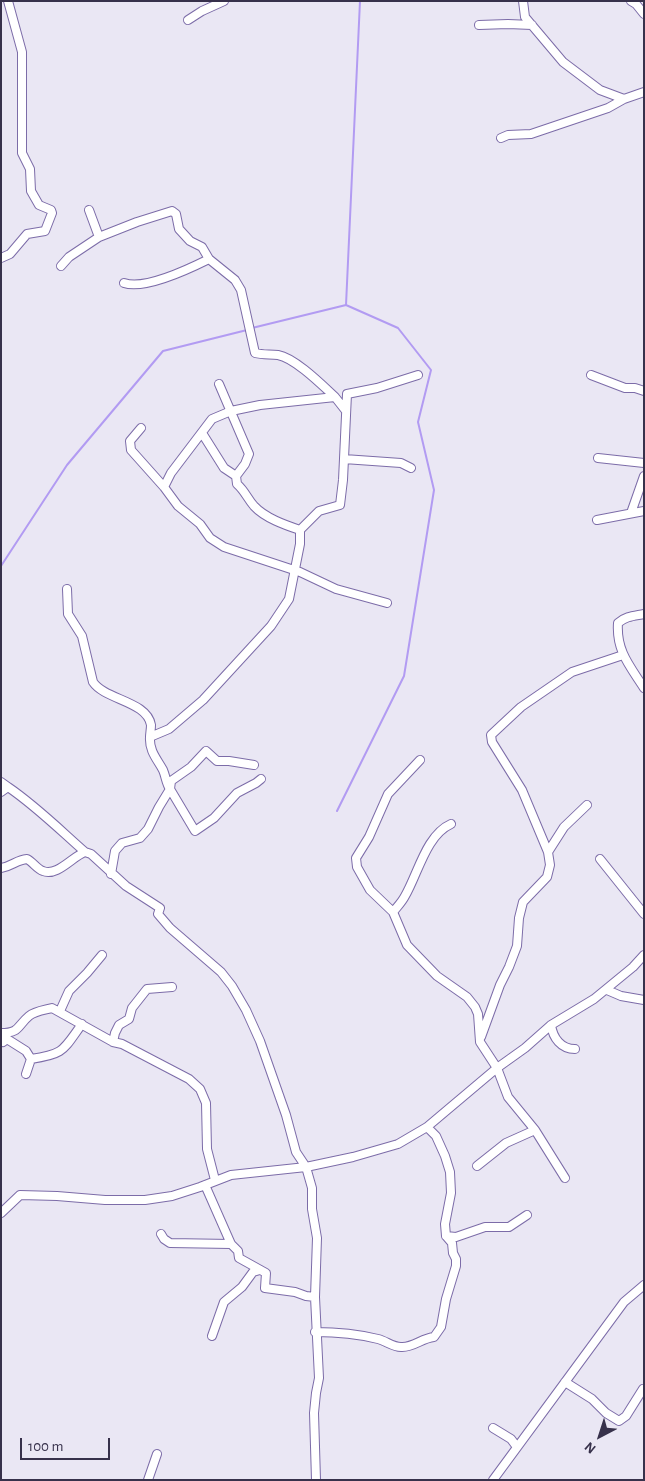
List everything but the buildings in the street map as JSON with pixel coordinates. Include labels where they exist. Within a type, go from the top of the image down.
[{"type":"street","points":[[1,258],[10,254],[27,234],[44,231],[52,213],[51,210],[39,205],[31,191],[30,169],[22,153],[22,52],[8,1]]},
{"type":"street","points":[[188,20],[224,1]]},
{"type":"street","points":[[523,1],[525,17],[563,62],[600,90],[624,99]]},
{"type":"street","points":[[631,1],[644,14]]},
{"type":"street","points":[[479,25],[508,24],[532,26]]},
{"type":"street","points":[[501,138],[508,135],[531,134],[608,108],[624,99],[644,92]]},
{"type":"street","points":[[89,210],[99,238]]},
{"type":"street","points":[[61,266],[69,257],[99,238],[137,222],[172,211],[176,214],[179,229],[190,241],[202,247],[209,259],[235,280],[240,290],[255,352],[263,355],[279,355],[291,360],[318,381],[335,397],[346,411]]},
{"type":"street","points":[[124,283],[130,285],[154,281],[185,271],[209,259]]},
{"type":"street","points":[[150,737],[170,729],[217,687],[230,669],[272,626],[289,599],[300,544],[300,530],[319,511],[340,505],[347,394],[377,388],[418,375]]},
{"type":"street","points":[[591,375],[625,388],[635,388],[644,391]]},
{"type":"street","points":[[219,384],[249,454],[245,464],[236,476],[237,484],[245,491],[254,506],[284,525],[300,530]]},
{"type":"street","points":[[164,487],[171,473],[212,419],[231,411],[260,405],[335,397]]},
{"type":"street","points":[[140,428],[130,441],[131,450],[178,506],[200,524],[210,538],[224,546],[316,579],[336,589],[388,603]]},
{"type":"street","points":[[202,433],[224,468],[236,476]]},
{"type":"street","points":[[598,458],[644,463]]},
{"type":"street","points":[[344,459],[401,463],[410,468]]},
{"type":"street","points":[[631,513],[644,476]]},
{"type":"street","points":[[597,520],[631,513],[643,513]]},
{"type":"street","points":[[67,589],[68,614],[82,636],[93,682],[97,689],[135,706],[144,713],[151,724],[149,744],[153,754],[164,772],[166,783],[195,832],[214,818],[237,793],[261,779]]},
{"type":"street","points":[[644,614],[626,617],[618,623],[617,638],[623,655],[644,688]]},
{"type":"street","points":[[480,1042],[500,985],[510,967],[517,946],[519,918],[523,902],[547,877],[550,865],[548,852],[522,790],[492,742],[491,735],[521,707],[572,672],[623,655]]},
{"type":"street","points":[[111,874],[116,851],[122,843],[140,838],[148,829],[170,788],[171,781],[192,767],[206,751],[217,762],[229,761],[254,765]]},
{"type":"street","points":[[420,760],[403,781],[388,794],[369,837],[356,858],[357,866],[370,890],[393,912],[407,945],[437,976],[467,997],[475,1007],[478,1014],[480,1042],[497,1068],[508,1097],[535,1130],[565,1178]]},
{"type":"street","points":[[3,787],[31,803],[43,816],[86,852],[91,854],[111,874],[160,908],[158,914],[170,928],[220,972],[232,986],[246,1010],[260,1041],[286,1115],[296,1152],[306,1167],[312,1188],[312,1209],[317,1238],[314,1296],[319,1378],[314,1413],[316,1480]]},
{"type":"street","points":[[548,852],[564,827],[587,805]]},
{"type":"street","points":[[393,912],[405,897],[434,836],[444,827],[451,824]]},
{"type":"street","points":[[1,868],[13,865],[19,860],[27,859],[41,870],[54,872],[79,854],[86,852]]},
{"type":"street","points":[[600,858],[644,914]]},
{"type":"street","points":[[1,1214],[20,1195],[105,1200],[144,1200],[172,1196],[231,1175],[306,1167],[353,1157],[398,1144],[427,1127],[551,1025],[594,1000],[607,990],[633,967],[644,954]]},
{"type":"street","points":[[60,1011],[69,991],[102,955]]},
{"type":"street","points":[[113,1042],[119,1025],[128,1019],[132,1008],[147,989],[172,987]]},
{"type":"street","points":[[607,990],[621,996],[644,1000]]},
{"type":"street","points":[[1,1033],[17,1030],[29,1016],[52,1008],[113,1042],[122,1044],[189,1079],[200,1089],[206,1103],[207,1149],[215,1180]]},
{"type":"street","points":[[31,1059],[47,1057],[62,1052],[82,1024]]},
{"type":"street","points":[[551,1025],[553,1034],[560,1044],[568,1049],[575,1049]]},
{"type":"street","points":[[1,1040],[3,1042],[7,1039],[26,1051],[31,1059]]},
{"type":"street","points":[[26,1074],[31,1059]]},
{"type":"street","points":[[315,1332],[337,1332],[380,1340],[399,1347],[411,1346],[426,1338],[434,1337],[441,1327],[446,1299],[456,1266],[456,1258],[452,1253],[452,1243],[446,1236],[445,1224],[450,1194],[450,1172],[436,1136],[427,1127]]},
{"type":"street","points":[[478,1166],[506,1143],[535,1130]]},
{"type":"street","points":[[205,1185],[231,1244],[238,1251],[239,1258],[266,1273],[265,1288],[314,1296]]},
{"type":"street","points":[[446,1236],[456,1237],[485,1227],[508,1227],[527,1215]]},
{"type":"street","points":[[161,1234],[170,1244],[231,1244]]},
{"type":"street","points":[[212,1336],[224,1302],[242,1287],[253,1272],[260,1270]]},
{"type":"street","points":[[493,1480],[624,1302],[644,1285]]},
{"type":"street","points":[[565,1382],[592,1399],[612,1418],[619,1421],[626,1416],[644,1389]]},
{"type":"street","points":[[493,1428],[511,1439],[516,1447]]},
{"type":"street","points":[[148,1480],[157,1454]]},
{"type":"waterway","points":[[337,811],[404,676],[434,490],[418,422],[431,370],[398,328],[346,305],[360,1]]},
{"type":"waterway","points":[[252,328],[346,305]]},
{"type":"waterway","points":[[1,566],[67,465],[163,351],[247,330]]}]
